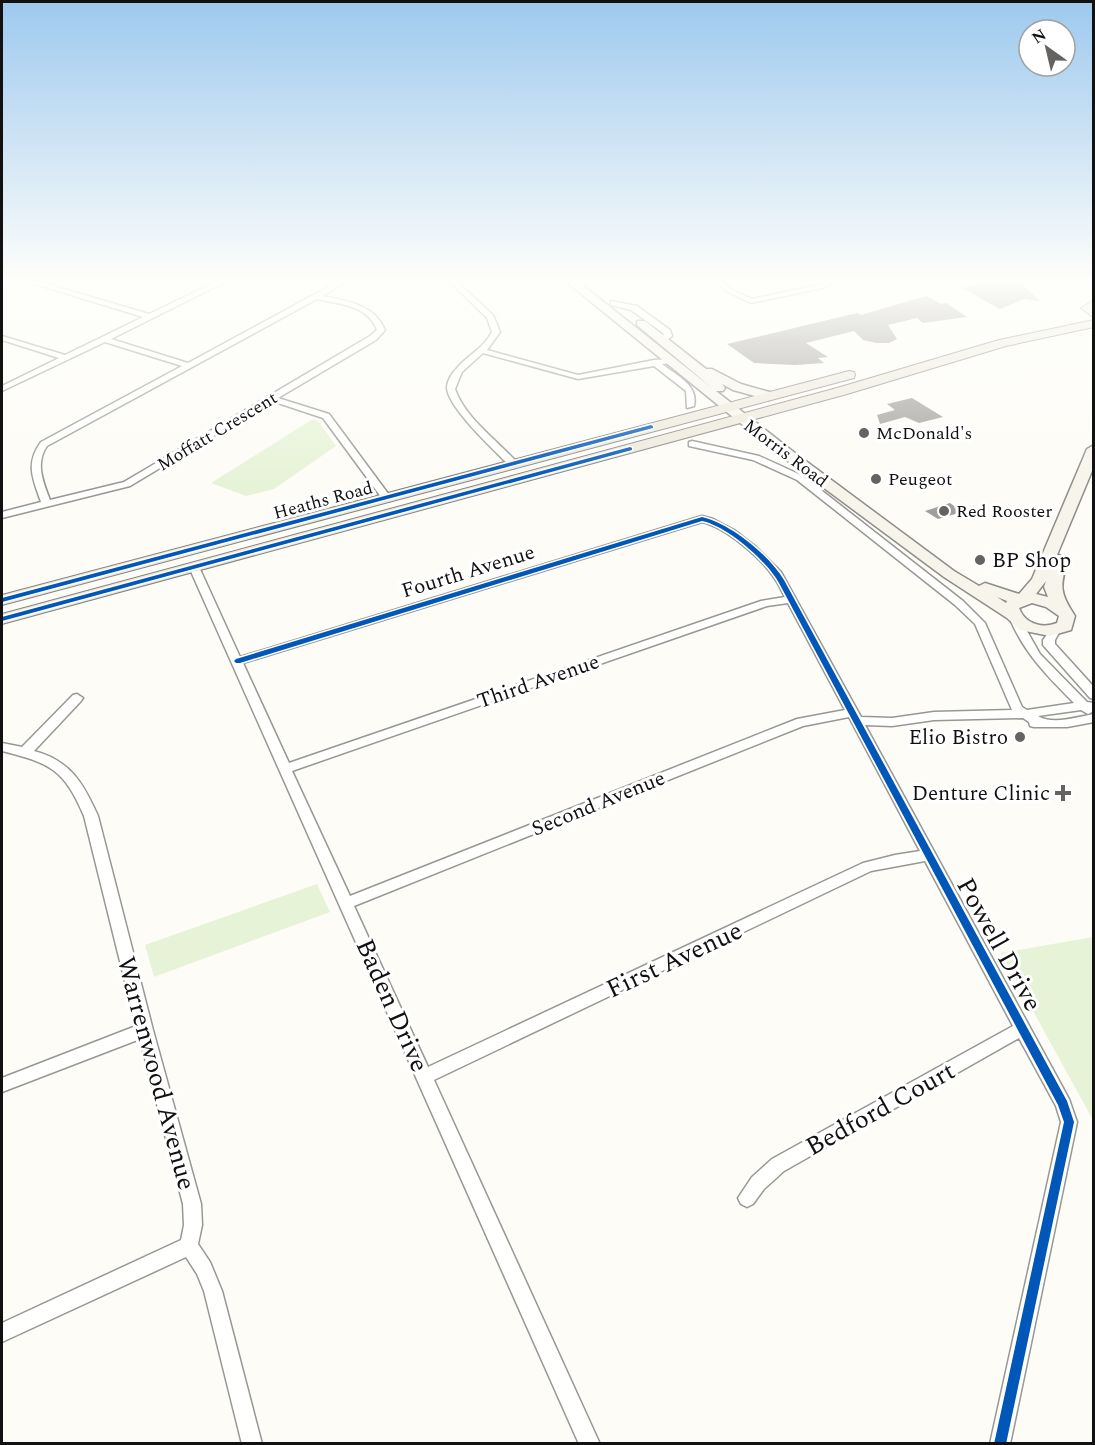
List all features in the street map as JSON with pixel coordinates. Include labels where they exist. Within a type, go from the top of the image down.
[{"type":"main road","name":"Heaths Road","points":[[2,619],[715,426],[769,396],[951,347]]},
{"type":"main road","name":"Heaths Road","points":[[2,600],[514,465],[739,412],[986,347]]},
{"type":"main road","points":[[514,465],[525,478]]},
{"type":"street","points":[[32,347],[65,358]]},
{"type":"street","points":[[2,389],[87,347]]},
{"type":"street","points":[[131,347],[189,366]]},
{"type":"street","points":[[47,505],[34,465],[38,451],[44,444],[223,347]]},
{"type":"street","name":"Moffatt Crescent","points":[[2,515],[127,484],[357,347]]},
{"type":"street","points":[[486,347],[461,368],[453,381],[451,390],[459,406],[514,465]]},
{"type":"street","name":"Morris Road","points":[[647,347],[656,357],[672,356],[694,364],[739,412],[964,576],[1018,608]]},
{"type":"street","name":"Morris Road","points":[[667,347],[672,356],[777,447],[949,574],[1018,608]]},
{"type":"street","points":[[483,351],[578,377],[594,376],[656,357],[690,390],[692,398],[690,406]]},
{"type":"street","points":[[694,364],[737,387],[769,396]]},
{"type":"street","points":[[271,398],[326,416],[387,499]]},
{"type":"street","points":[[715,426],[738,429],[777,447]]},
{"type":"street","name":"Morris Road","points":[[692,444],[756,458],[800,478],[972,613],[981,623],[1013,702],[1024,714]]},
{"type":"street","points":[[1094,449],[1053,578],[1052,592],[1068,621],[1065,626],[1055,631],[1049,640],[1049,645],[1094,695]]},
{"type":"street","points":[[1091,711],[1031,648],[1022,635],[1018,608],[1039,580],[1078,502],[1094,478]]},
{"type":"street","name":"Powell Drive","points":[[710,519],[721,525],[770,566],[790,599],[1063,1104],[1069,1122],[1000,1443]]},
{"type":"street","name":"Fourth Avenue","points":[[238,661],[693,521],[710,519]]},
{"type":"street","name":"Baden Drive","points":[[194,567],[287,768],[590,1443]]},
{"type":"street","name":"Third Avenue","points":[[287,768],[765,603],[790,599]]},
{"type":"street","points":[[1018,608],[1042,600],[1060,607]]},
{"type":"street","points":[[1018,608],[1033,629],[1055,631]]},
{"type":"street","points":[[25,752],[77,698]]},
{"type":"street","points":[[973,717],[1043,718],[1091,711]]},
{"type":"street","points":[[973,717],[1024,714],[1067,723],[1091,711]]},
{"type":"street","name":"Second Avenue","points":[[347,903],[801,722],[856,721],[880,727],[892,722],[934,717],[973,717]]},
{"type":"street","name":"Warrenwood Avenue","points":[[2,747],[48,760],[67,772],[80,789],[91,816],[144,1030],[192,1204],[193,1225],[189,1246]]},
{"type":"street","name":"First Avenue","points":[[425,1076],[868,867],[928,855]]},
{"type":"street","name":"Bedford Court","points":[[747,1198],[758,1183],[778,1165],[1022,1029]]},
{"type":"street","points":[[2,1085],[144,1030]]},
{"type":"street","points":[[2,1333],[189,1246],[204,1268],[213,1291],[252,1443]]},
{"type":"green space","points":[[313,419],[319,422],[336,446],[274,489],[246,496],[211,483]]},
{"type":"green space","points":[[317,884],[330,912],[154,977],[145,945]]},
{"type":"green space","points":[[1094,937],[1093,1120],[1001,953]]},
{"type":"building","points":[[732,347],[813,347],[828,357],[818,358],[824,363],[795,365],[754,363]]},
{"type":"building","points":[[912,398],[943,417],[919,423],[905,417],[880,424],[877,415],[895,410],[887,404]]},
{"type":"building","name":"Red Rooster","points":[[950,503],[962,512],[938,519],[925,511]]},
{"type":"cycle path","points":[[2,600],[651,427]]},
{"type":"cycle path","points":[[2,619],[630,449]]},
{"type":"cycle path","points":[[238,661],[702,519],[720,525],[771,567],[782,583],[1063,1104],[1069,1122],[1000,1444]]},
{"type":"place","name":"McDonald's","points":[[864,433]]},
{"type":"place","name":"Peugeot","points":[[876,479]]},
{"type":"place","name":"Red Rooster","points":[[944,511]]},
{"type":"place","name":"BP Shop","points":[[980,560]]},
{"type":"place","name":"Elio Bistro","points":[[1020,737]]},
{"type":"place","name":"Denture Clinic","points":[[1063,793]]}]
